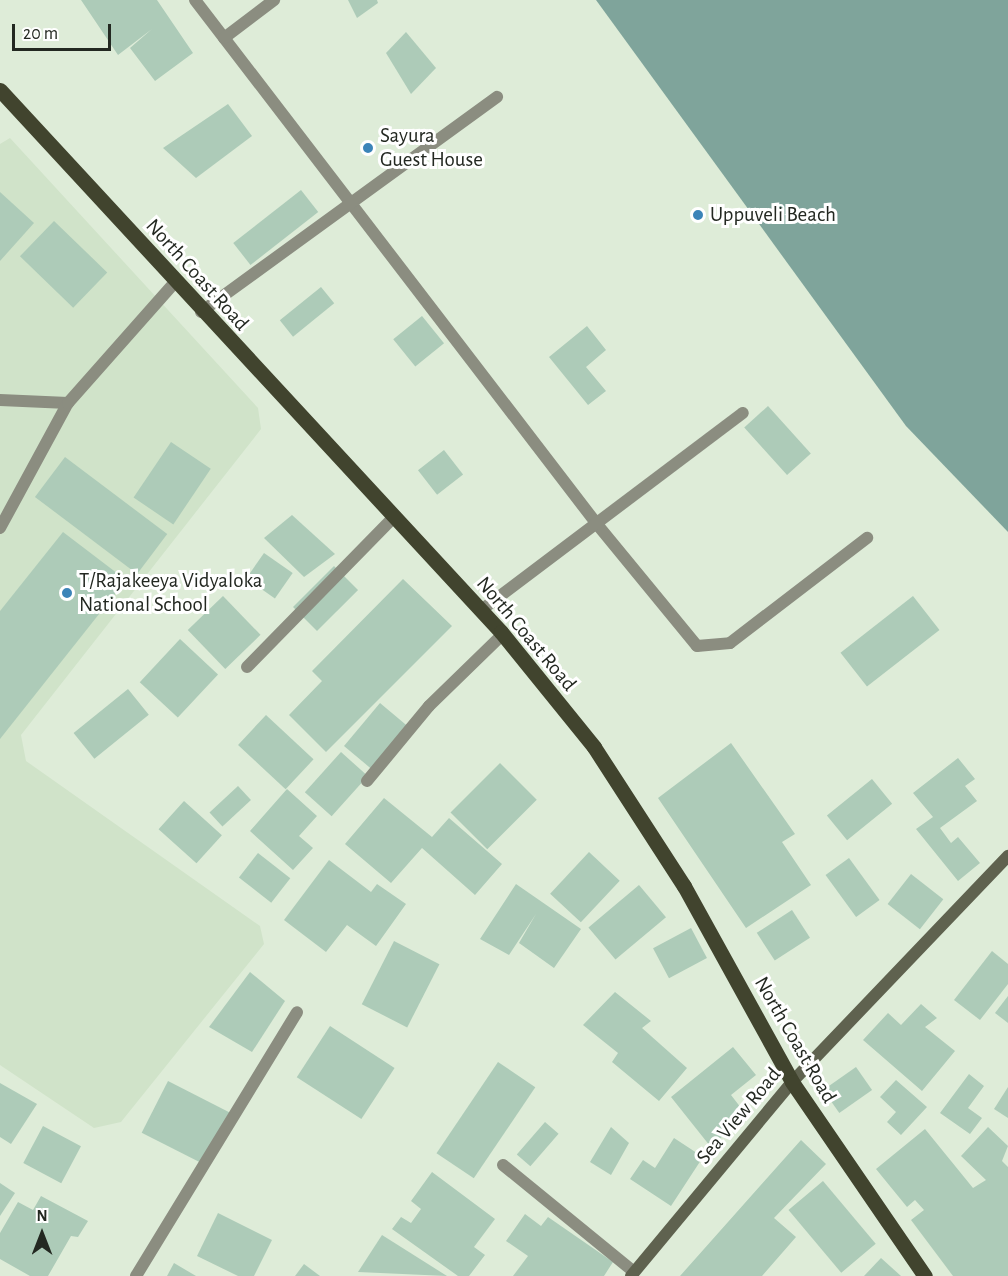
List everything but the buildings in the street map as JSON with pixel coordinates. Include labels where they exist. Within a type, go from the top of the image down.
[{"type":"main road","name":"North Coast Road","points":[[0,90],[201,312],[395,516],[480,610],[594,747],[684,886],[792,1082],[925,1276]]},
{"type":"main road","name":"Sea View Road","points":[[633,1274],[792,1082],[1008,856]]},
{"type":"street","points":[[195,0],[596,523],[697,646],[711,649],[730,642],[867,538]]},
{"type":"street","points":[[224,38],[273,0]]},
{"type":"street","points":[[201,312],[496,97]]},
{"type":"street","points":[[0,528],[68,403],[175,282]]},
{"type":"street","points":[[0,400],[68,403]]},
{"type":"street","points":[[480,610],[743,413]]},
{"type":"street","points":[[247,667],[395,516]]},
{"type":"street","points":[[367,782],[429,706],[501,636]]},
{"type":"street","points":[[136,1276],[297,1012]]},
{"type":"street","points":[[503,1165],[633,1274]]},
{"type":"shaded area","name":"T/Rajakeeya Vidyaloka National School","points":[[10,138],[258,408],[261,429],[21,735],[26,761],[260,926],[264,944],[121,1122],[94,1128],[0,1065],[0,144]]},
{"type":"water","points":[[596,0],[1008,0],[1008,532],[906,426]]},
{"type":"place","name":"Sayura Guest House","points":[[368,148]]},
{"type":"place","name":"Uppuveli Beach","points":[[698,215]]},
{"type":"place","name":"T/Rajakeeya Vidyaloka National School","points":[[67,593]]}]
